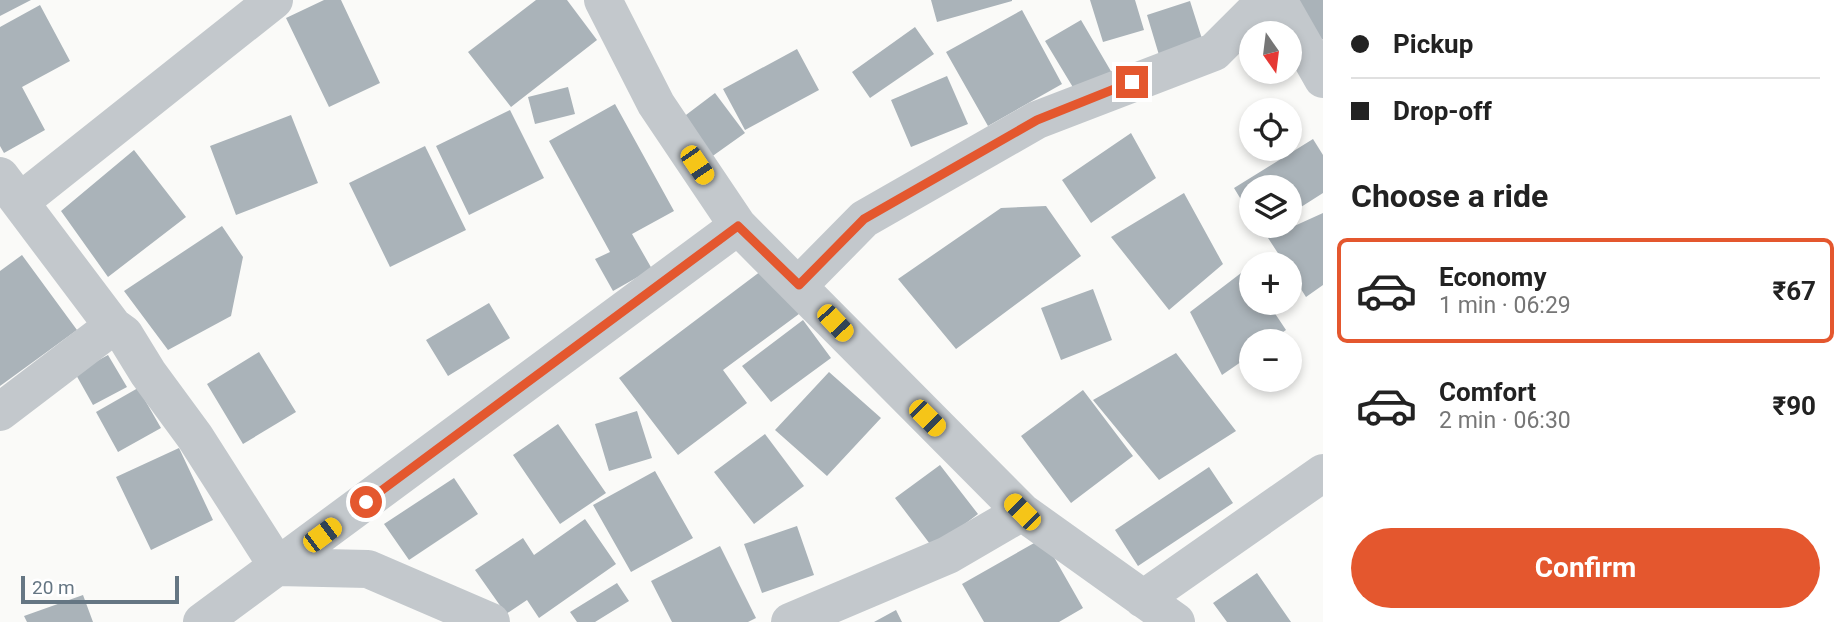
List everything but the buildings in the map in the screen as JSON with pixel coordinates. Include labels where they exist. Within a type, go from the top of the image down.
[{"type":"street","points":[[274,0],[10,188],[113,326],[124,334],[148,373],[195,437],[278,567]]},
{"type":"street","points":[[603,0],[656,104],[738,226],[1022,512],[1176,622]]},
{"type":"street","points":[[799,285],[864,219],[1037,120],[1214,52],[1266,0]]},
{"type":"street","points":[[1278,0],[1323,79]]},
{"type":"street","points":[[202,622],[738,226]]},
{"type":"street","points":[[0,412],[113,326]]},
{"type":"street","points":[[1143,599],[1323,473]]},
{"type":"street","points":[[790,622],[948,555],[1022,512]]},
{"type":"street","points":[[278,567],[368,569],[491,622]]},
{"type":"route","points":[[366,502],[738,226],[799,285],[864,219],[1037,120],[1132,82]]}]
